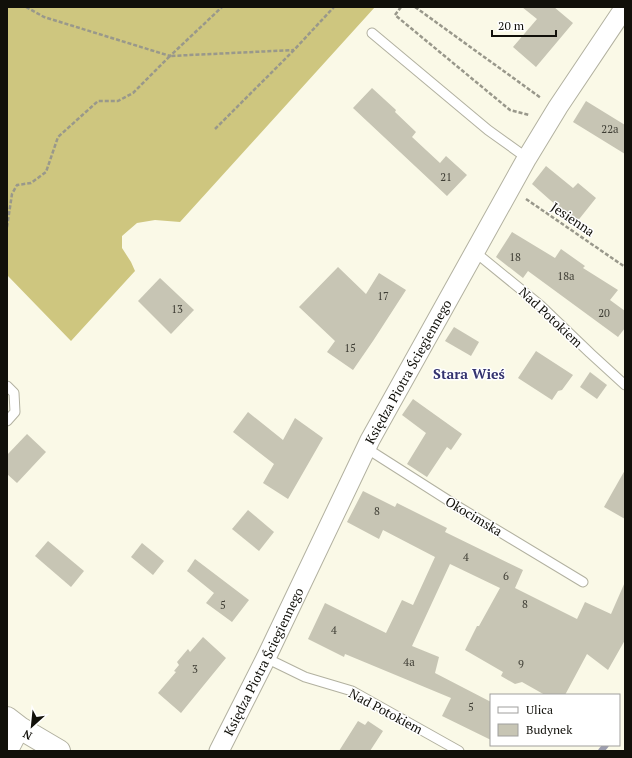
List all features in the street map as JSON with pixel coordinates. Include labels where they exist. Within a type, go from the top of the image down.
[{"type":"street","name":"Księdza Piotra Ściegiennego","points":[[219,751],[266,658],[366,448],[527,158],[558,107],[625,7]]},
{"type":"street","points":[[8,751],[14,723],[59,751]]},
{"type":"lane","points":[[372,33],[488,130],[527,158]]},
{"type":"lane","name":"Nad Potokiem","points":[[475,252],[540,305],[625,385]]},
{"type":"lane","points":[[7,386],[14,393],[15,412],[7,421]]},
{"type":"lane","name":"Okocimska","points":[[366,448],[457,506],[583,582]]},
{"type":"lane","name":"Nad Potokiem","points":[[266,658],[305,677],[352,691],[459,751]]},
{"type":"path","points":[[26,7],[44,17],[170,56],[294,50]]},
{"type":"path","points":[[7,227],[12,194],[17,184],[31,183],[46,172],[58,137],[98,101],[118,101],[134,93],[170,56],[222,7]]},
{"type":"path","points":[[215,129],[294,50],[334,7]]},
{"type":"path","points":[[401,7],[395,15],[401,20],[510,110],[534,117]]},
{"type":"path","points":[[415,7],[544,101],[558,107]]},
{"type":"path","name":"Jesienna","points":[[511,189],[625,266]]},
{"type":"path","points":[[7,195],[12,194]]},
{"type":"shaded area","points":[[7,7],[375,7],[180,222],[155,220],[137,223],[122,236],[122,248],[135,271],[71,341],[7,275]]},
{"type":"building","points":[[522,7],[554,7],[573,23],[536,67],[513,47],[537,19]]},
{"type":"building","points":[[372,88],[396,110],[395,112],[416,132],[412,137],[440,163],[446,156],[467,175],[447,196],[353,108]]},
{"type":"building","points":[[586,101],[625,125],[625,154],[573,122]]},
{"type":"building","points":[[546,166],[573,188],[578,183],[596,198],[576,223],[532,184]]},
{"type":"building","points":[[512,232],[555,258],[561,249],[585,266],[583,268],[618,290],[610,300],[625,311],[625,328],[618,337],[528,271],[523,278],[496,257]]},
{"type":"building","points":[[338,267],[366,294],[379,273],[406,290],[353,370],[327,352],[335,341],[299,307]]},
{"type":"building","points":[[160,278],[194,310],[171,334],[138,301]]},
{"type":"building","points":[[454,327],[479,342],[471,356],[445,341]]},
{"type":"building","points":[[536,351],[573,375],[562,390],[558,391],[552,400],[518,378]]},
{"type":"building","points":[[590,372],[607,385],[597,399],[580,387]]},
{"type":"building","points":[[413,399],[462,434],[451,450],[447,447],[427,477],[407,464],[426,433],[402,415]]},
{"type":"building","points":[[248,412],[283,440],[295,418],[323,438],[288,499],[263,483],[274,464],[233,432]]},
{"type":"building","points":[[27,434],[46,452],[17,483],[7,474],[7,455]]},
{"type":"building","points":[[625,470],[625,519],[604,507]]},
{"type":"building","points":[[363,491],[395,507],[397,503],[447,528],[445,532],[523,570],[515,588],[577,619],[585,602],[611,614],[625,582],[625,640],[608,670],[587,654],[566,694],[543,694],[522,682],[515,684],[501,676],[503,672],[465,650],[477,626],[479,626],[500,588],[450,564],[412,646],[439,657],[435,673],[490,701],[490,740],[442,716],[451,698],[345,654],[344,657],[308,639],[325,603],[386,633],[402,600],[413,605],[435,557],[383,530],[379,539],[347,522]]},
{"type":"building","points":[[248,510],[274,532],[259,551],[232,529]]},
{"type":"building","points":[[48,541],[84,571],[71,587],[35,556]]},
{"type":"building","points":[[142,543],[164,561],[153,575],[131,557]]},
{"type":"building","points":[[195,559],[249,600],[232,622],[206,603],[214,593],[187,571]]},
{"type":"building","points":[[203,637],[226,658],[181,713],[158,693],[176,672],[174,671],[179,665],[177,662],[188,649],[190,652]]},
{"type":"building","points":[[358,721],[365,725],[368,721],[383,731],[370,751],[339,751]]},
{"type":"waterway","points":[[601,751],[605,746]]},
{"type":"district","name":"Stara Wieś","points":[[469,374]]}]
